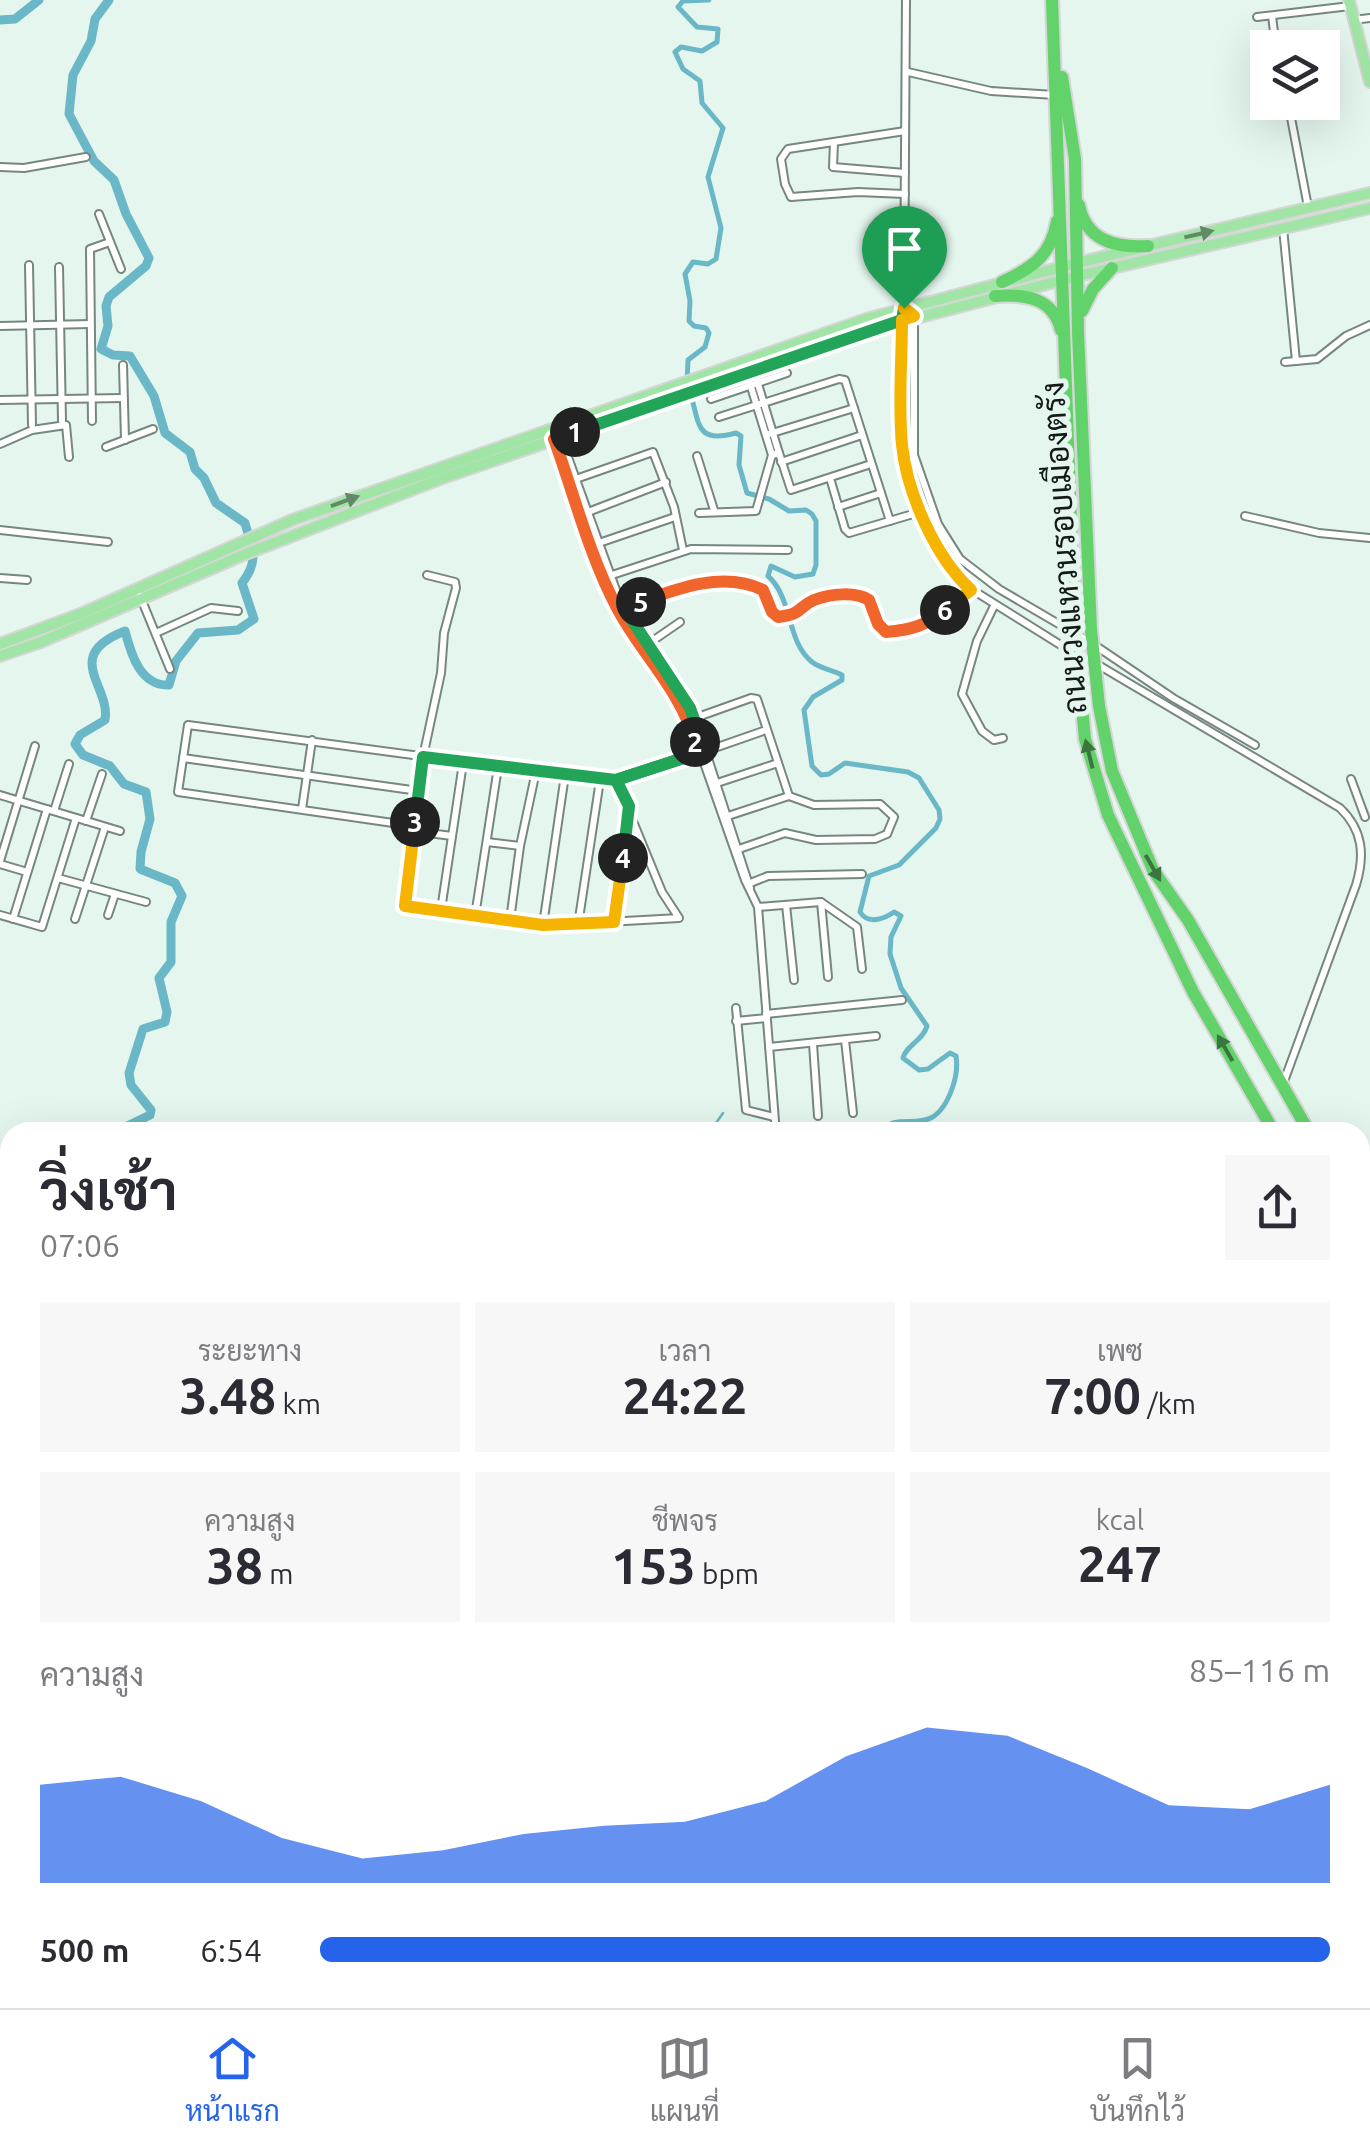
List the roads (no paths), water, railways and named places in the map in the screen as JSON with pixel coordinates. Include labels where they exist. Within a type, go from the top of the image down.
[{"type":"highway","name":"ถนนวงแหวนรอบเมืองตรัง","points":[[1052,0],[1060,191],[1078,327],[1093,644],[1099,706],[1112,771],[1128,818],[1153,870],[1188,920],[1303,1122]]},
{"type":"highway","name":"ถนนวงแหวนรอบเมืองตรัง","points":[[1054,30],[1074,142],[1067,367],[1076,655],[1085,738],[1108,816],[1193,992],[1265,1122]]},
{"type":"highway","points":[[1075,178],[1082,219],[1096,235],[1116,246],[1148,246]]},
{"type":"highway","points":[[1002,282],[1037,264],[1048,250],[1056,226],[1060,191]]},
{"type":"highway","points":[[1072,272],[1112,268]]},
{"type":"highway","points":[[1078,327],[1089,295],[1112,268]]},
{"type":"highway","points":[[994,296],[1030,298],[1050,308],[1060,323],[1067,367]]},
{"type":"main road","points":[[1349,3],[1370,82]]},
{"type":"main road","points":[[0,656],[41,642],[254,535],[682,382],[752,378],[907,315],[994,296],[1148,246],[1370,193]]},
{"type":"main road","points":[[1112,268],[1370,208]]},
{"type":"main road","points":[[0,644],[557,438],[686,395],[704,382],[1002,282],[1072,272]]},
{"type":"street","points":[[906,0],[907,315],[914,455],[938,524],[969,568],[1255,746]]},
{"type":"street","points":[[1257,18],[1349,3]]},
{"type":"street","points":[[1272,16],[1274,30]]},
{"type":"street","points":[[1353,20],[1370,18]]},
{"type":"street","points":[[908,72],[991,92],[1056,95]]},
{"type":"street","points":[[1291,120],[1308,208]]},
{"type":"street","points":[[905,131],[783,152],[787,194],[905,194]]},
{"type":"street","points":[[834,142],[833,167],[905,173]]},
{"type":"street","points":[[0,167],[24,168],[86,156]]},
{"type":"street","points":[[99,214],[121,270]]},
{"type":"street","points":[[1283,228],[1296,361]]},
{"type":"street","points":[[92,420],[90,249],[110,242]]},
{"type":"street","points":[[29,265],[32,425]]},
{"type":"street","points":[[59,267],[62,421]]},
{"type":"street","points":[[907,315],[902,430],[906,467],[932,540],[944,562],[971,590],[1076,655]]},
{"type":"street","points":[[0,326],[90,324]]},
{"type":"street","points":[[1285,362],[1316,359],[1370,324]]},
{"type":"street","points":[[123,366],[125,440]]},
{"type":"street","points":[[711,399],[752,378],[787,373]]},
{"type":"street","points":[[752,378],[791,490],[872,464]]},
{"type":"street","points":[[719,418],[842,379],[890,521]]},
{"type":"street","points":[[0,400],[124,398]]},
{"type":"street","points":[[769,434],[854,408]]},
{"type":"street","points":[[0,444],[32,430],[66,425],[69,457]]},
{"type":"street","points":[[106,448],[154,429]]},
{"type":"street","points":[[777,456],[862,435]]},
{"type":"street","points":[[557,438],[621,610],[682,706],[716,783],[749,885]]},
{"type":"street","points":[[573,480],[654,452],[683,550]]},
{"type":"street","points":[[698,456],[714,510]]},
{"type":"street","points":[[699,513],[752,512],[759,505],[777,456]]},
{"type":"street","points":[[830,478],[849,533],[912,514]]},
{"type":"street","points":[[585,512],[666,482]]},
{"type":"street","points":[[838,507],[881,493]]},
{"type":"street","points":[[1245,516],[1319,533],[1370,538]]},
{"type":"street","points":[[596,545],[676,517]]},
{"type":"street","points":[[0,530],[108,542]]},
{"type":"street","points":[[607,577],[683,550],[788,550]]},
{"type":"street","points":[[428,575],[455,582],[456,588],[444,633],[441,673],[423,757],[405,906],[543,925],[679,918],[662,892],[630,816]]},
{"type":"street","points":[[0,578],[27,580]]},
{"type":"street","points":[[621,610],[687,585],[758,586],[778,617],[801,612],[814,600],[858,594],[869,600],[878,624],[886,632],[914,630],[928,624],[971,590]]},
{"type":"street","points":[[139,594],[170,669]]},
{"type":"street","points":[[994,606],[977,641],[962,694],[982,731],[994,740],[1003,738]]},
{"type":"street","points":[[156,632],[210,608],[238,610]]},
{"type":"street","points":[[621,610],[648,644],[695,718],[702,752],[758,907],[775,1119],[746,1110],[736,1008]]},
{"type":"street","points":[[648,644],[680,622]]},
{"type":"street","points":[[1095,663],[1351,818],[1362,851],[1361,869],[1283,1085]]},
{"type":"street","points":[[695,718],[754,698],[789,796]]},
{"type":"street","points":[[452,836],[178,792],[188,724],[600,780],[616,780],[766,730]]},
{"type":"street","points":[[302,809],[312,740]]},
{"type":"street","points":[[28,873],[0,862],[35,746]]},
{"type":"street","points":[[183,758],[419,791]]},
{"type":"street","points":[[441,910],[463,763]]},
{"type":"street","points":[[716,783],[778,763]]},
{"type":"street","points":[[13,919],[69,764]]},
{"type":"street","points":[[475,916],[498,766]]},
{"type":"street","points":[[510,920],[536,771]]},
{"type":"street","points":[[86,821],[102,774]]},
{"type":"street","points":[[543,925],[565,775]]},
{"type":"street","points":[[1351,779],[1367,817],[1351,818]]},
{"type":"street","points":[[578,924],[600,780]]},
{"type":"street","points":[[614,922],[630,816],[616,780]]},
{"type":"street","points":[[0,795],[120,831]]},
{"type":"street","points":[[728,816],[789,796],[814,804],[880,804],[894,818],[887,834],[875,839],[816,840],[785,833],[739,850]]},
{"type":"street","points":[[0,915],[42,928],[76,818]]},
{"type":"street","points":[[75,919],[104,827]]},
{"type":"street","points":[[487,842],[520,846]]},
{"type":"street","points":[[749,885],[768,876],[862,874]]},
{"type":"street","points":[[58,878],[146,902]]},
{"type":"street","points":[[108,915],[115,894]]},
{"type":"street","points":[[758,907],[821,902],[857,927],[862,969]]},
{"type":"street","points":[[821,902],[828,976]]},
{"type":"street","points":[[786,905],[794,980]]},
{"type":"street","points":[[736,1021],[902,1000]]},
{"type":"street","points":[[769,1048],[876,1036]]},
{"type":"street","points":[[845,1040],[853,1112]]},
{"type":"street","points":[[814,1044],[818,1116]]},
{"type":"waterway","points":[[0,20],[15,19],[39,0]]},
{"type":"waterway","points":[[109,0],[95,19],[91,41],[73,75],[69,114],[94,161],[114,180],[149,258],[146,266],[109,297],[108,326],[101,349],[113,355],[130,356],[154,396],[165,433],[190,452],[195,469],[216,503],[245,523],[253,561],[242,583],[254,619],[238,630],[198,633],[176,661],[169,685],[151,680],[138,667],[125,631],[106,641],[92,661],[105,720],[80,735],[75,744],[83,755],[110,766],[124,784],[146,792],[150,819],[140,869],[175,883],[182,896],[171,922],[171,962],[159,978],[167,1012],[165,1022],[143,1029],[129,1073],[131,1085],[151,1110],[150,1115],[136,1122]]},
{"type":"waterway","points":[[687,382],[688,360],[705,347],[709,333],[689,321],[685,274],[693,262],[708,264],[716,259],[721,228],[708,177],[723,128],[702,103],[700,81],[683,69],[675,52],[681,47],[702,51],[717,42],[718,29],[697,27],[678,7],[683,1],[709,0]]},
{"type":"waterway","points":[[690,392],[701,429],[713,436],[741,436],[739,465],[747,493],[769,499],[789,511],[806,510],[816,521],[813,574],[795,577],[771,566],[768,576],[782,596],[804,653],[816,664],[842,675],[842,680],[813,697],[804,710],[812,766],[821,775],[845,763],[908,772],[919,778],[939,810],[936,828],[899,865],[869,876],[860,912],[872,920],[894,912],[901,916],[891,937],[890,954],[901,988],[927,1026],[903,1058],[919,1070],[928,1069],[950,1053],[956,1056],[956,1077],[944,1106],[926,1120],[897,1122]]},
{"type":"waterway","points":[[717,1122],[723,1113]]}]
